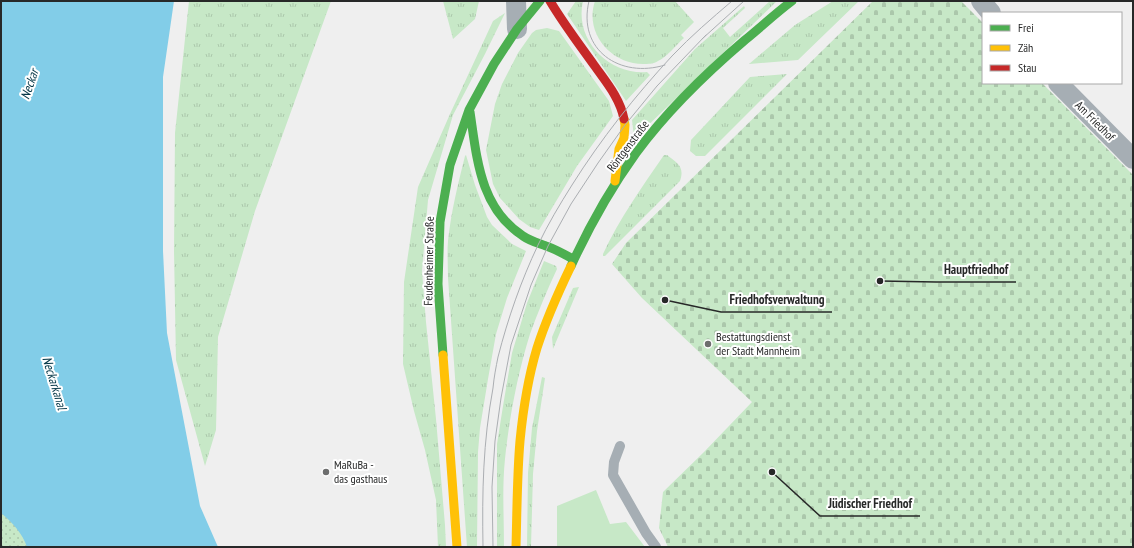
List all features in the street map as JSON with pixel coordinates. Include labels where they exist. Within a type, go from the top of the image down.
[{"type":"main road","name":"Feudenheimer Straße","points":[[457,547],[438,284],[440,222],[442,208],[450,165],[470,110],[494,64],[517,29],[540,1]]},
{"type":"main road","points":[[550,1],[560,18],[615,95],[623,114],[625,125],[624,138],[619,149],[615,184]]},
{"type":"main road","name":"Röntgenstraße","points":[[516,547],[519,450],[526,403],[538,346],[573,259],[615,184],[637,152],[685,96],[712,69],[792,1]]},
{"type":"main road","points":[[470,110],[480,175],[486,194],[496,211],[509,226],[523,236],[538,244],[548,246],[573,259]]},
{"type":"street","points":[[516,1],[517,29]]},
{"type":"street","points":[[981,1],[990,12]]},
{"type":"street","name":"Am Friedhof","points":[[1059,84],[1133,159]]},
{"type":"lane","points":[[620,446],[614,462],[613,475],[646,533],[656,547]]},
{"type":"green space","points":[[189,1],[331,1],[255,211],[218,337],[216,430],[205,466],[176,360],[174,251],[175,133]]},
{"type":"green space","points":[[443,1],[479,1],[475,19],[453,39]]},
{"type":"green space","points":[[576,1],[583,1],[582,15],[584,29],[589,41],[597,52],[607,61],[619,68],[647,72],[650,75],[626,101],[567,14]]},
{"type":"green space","points":[[595,1],[675,1],[694,22],[681,35],[684,38],[668,54],[655,63],[631,63],[620,59],[611,53],[597,35],[593,24]]},
{"type":"green space","points":[[770,1],[777,1],[638,135],[634,137],[632,120],[695,49],[744,6],[745,8],[723,28],[730,37]]},
{"type":"green space","points":[[833,1],[859,1],[798,60],[749,64],[795,25]]},
{"type":"green space","points":[[873,1],[961,1],[982,22],[982,84],[1043,84],[1133,175],[1133,547],[668,547],[659,528],[663,492],[752,402],[642,298],[612,264],[626,243]]},
{"type":"green space","points":[[505,13],[453,115],[428,200],[422,271],[445,525],[446,547],[438,547],[436,500],[403,364],[404,282],[418,187],[493,21]]},
{"type":"green space","points":[[547,28],[559,31],[609,101],[613,116],[577,166],[539,230],[530,227],[519,219],[500,198],[493,184],[486,150],[495,104],[502,84],[518,53],[532,33],[536,30]]},
{"type":"green space","points":[[787,74],[705,156],[696,156],[690,151],[691,140],[750,77]]},
{"type":"green space","points":[[466,155],[475,185],[487,217],[492,225],[512,244],[526,251],[507,298],[496,334],[488,379],[480,428],[478,452],[477,547],[467,547],[448,278],[449,230],[457,188]]},
{"type":"green space","points":[[664,155],[667,155],[674,160],[681,168],[680,181],[605,256],[603,256],[609,241],[639,191]]},
{"type":"green space","points":[[544,261],[556,266],[557,269],[530,334],[518,380],[509,428],[504,470],[504,547],[497,547],[497,444],[503,406],[512,353],[527,303]]},
{"type":"green space","points":[[579,287],[553,349],[552,337],[573,288]]},
{"type":"green space","points":[[542,377],[545,378],[537,431],[533,474],[531,547],[527,547],[528,473],[532,428]]},
{"type":"green space","points":[[596,490],[610,524],[626,522],[645,547],[557,547],[557,506]]},
{"type":"green space","points":[[1,506],[36,547],[1,547]]},
{"type":"water","points":[[1,1],[174,1],[163,77],[163,251],[167,333],[200,506],[218,547],[27,547],[17,528],[1,513]]},
{"type":"tram line","points":[[589,1],[587,18],[589,34],[596,46],[606,57],[618,64],[632,68],[648,68],[665,65]]},
{"type":"tram line","points":[[483,547],[483,487],[485,448],[495,372],[506,328],[538,245],[554,214],[583,168],[619,118],[672,56],[732,1]]},
{"type":"tram line","points":[[702,39],[744,1]]},
{"type":"tram line","points":[[493,547],[492,487],[495,441],[501,398],[511,345],[531,285],[548,246],[571,204],[598,163],[625,125],[657,86],[706,35]]},
{"type":"traffic: fast","points":[[443,355],[438,284],[440,222],[450,165],[469,110],[494,64],[517,29],[540,1]]},
{"type":"traffic: fast","points":[[571,266],[585,237],[617,180],[660,122],[715,66],[792,1]]},
{"type":"traffic: fast","points":[[470,112],[475,147],[483,181],[489,197],[498,211],[509,225],[526,238],[573,259]]},
{"type":"traffic: slow","points":[[615,181],[619,149],[624,138],[624,119]]},
{"type":"traffic: slow","points":[[516,547],[520,441],[528,382],[544,327],[571,266]]},
{"type":"traffic: slow","points":[[443,355],[457,547]]},
{"type":"traffic: jam","points":[[550,1],[612,90],[622,111],[624,119]]},
{"type":"place","name":"Hauptfriedhof","points":[[880,281]]},
{"type":"place","name":"Friedhofsverwaltung","points":[[665,300]]},
{"type":"place","name":"Bestattungsdienst der Stadt Mannheim","points":[[708,344]]},
{"type":"place","name":"MaRuBa - das gasthaus","points":[[326,472]]},
{"type":"place","name":"Jüdischer Friedhof","points":[[772,472]]},
{"type":"water label","name":"Neckar","points":[[29,84]]},
{"type":"water label","name":"Neckarkanal","points":[[55,383]]}]
